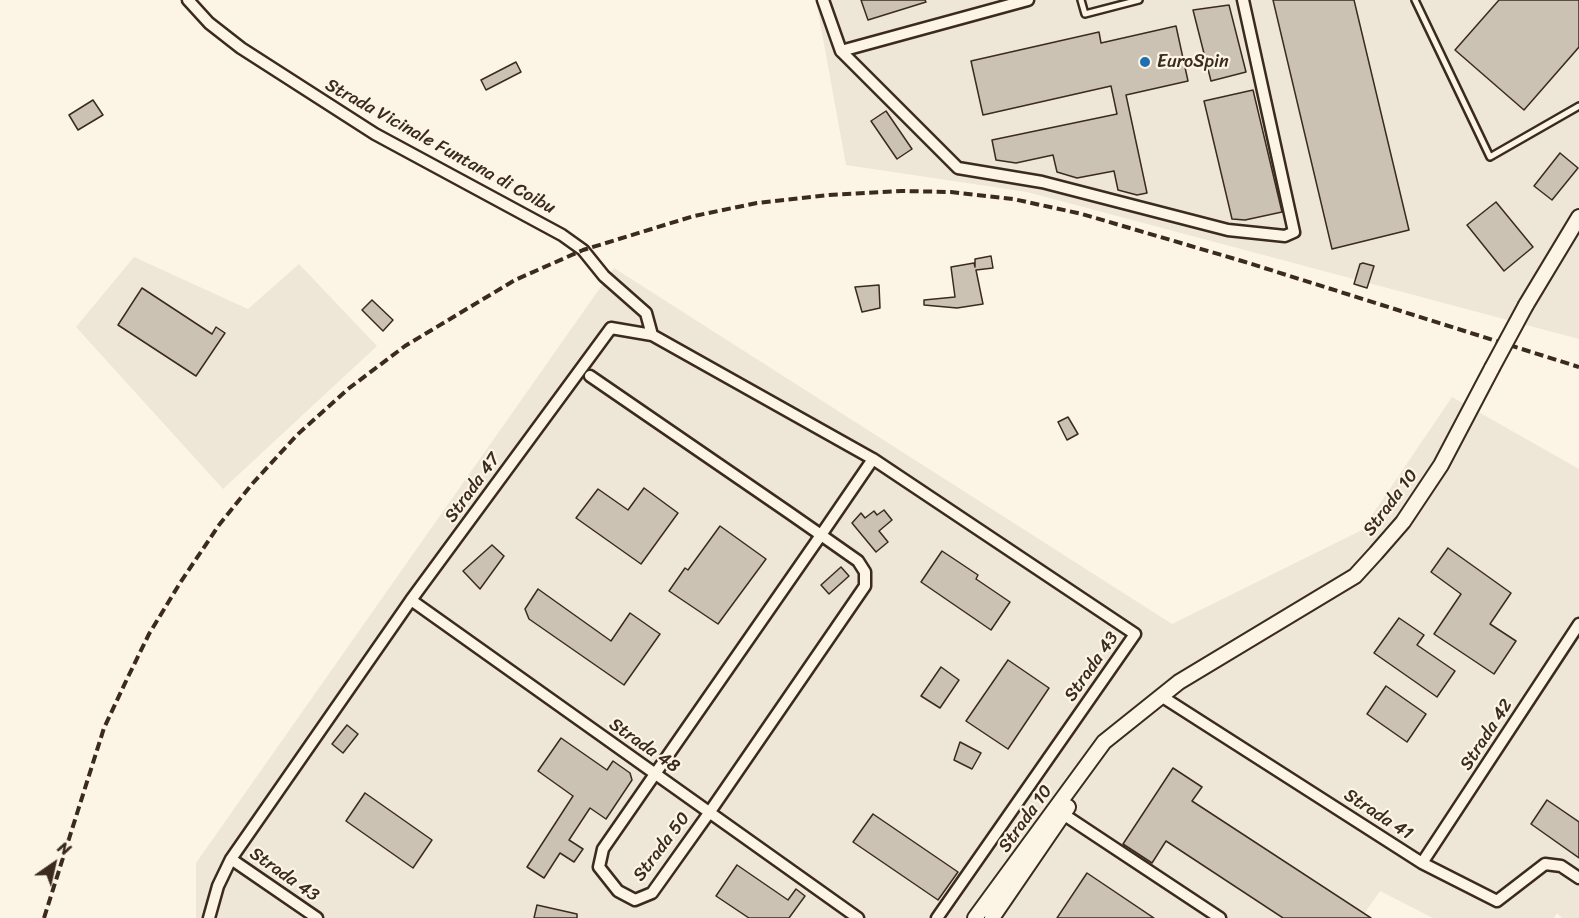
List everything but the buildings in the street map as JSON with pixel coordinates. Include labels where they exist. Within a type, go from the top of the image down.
[{"type":"street","name":"Strada Vicinale Funtana di Coibu","points":[[188,0],[217,29],[282,75],[375,134],[562,235],[646,313],[652,335]]},
{"type":"street","points":[[823,0],[841,51],[958,168],[1042,182],[1228,230],[1285,236],[1294,232],[1243,0]]},
{"type":"street","points":[[841,51],[1028,0]]},
{"type":"street","name":"Strada 10","points":[[975,918],[1104,742],[1179,682],[1355,576],[1404,522],[1422,495],[1526,305],[1579,218]]},
{"type":"street","name":"Strada 47","points":[[209,918],[218,886],[231,859],[411,600],[610,328],[652,335],[873,459]]},
{"type":"street","name":"Strada 50","points":[[590,376],[820,535],[858,561],[865,572],[865,586],[709,813],[652,893],[635,900],[618,891],[599,867],[603,849],[820,535],[873,459]]},
{"type":"street","name":"Strada 43","points":[[873,459],[1135,634],[937,918]]},
{"type":"street","name":"Strada 48","points":[[411,600],[858,918]]},
{"type":"street","name":"Strada 42","points":[[1422,863],[1579,624]]},
{"type":"street","name":"Strada 41","points":[[1161,696],[1422,863],[1497,902],[1545,864],[1561,866],[1579,878]]},
{"type":"street","name":"Strada 10","points":[[992,918],[1063,814],[1133,718]]},
{"type":"street","points":[[1063,814],[1220,918]]},
{"type":"street","name":"Strada 43","points":[[231,859],[317,918]]},
{"type":"lane","points":[[1081,0],[1085,14],[1139,0]]},
{"type":"lane","points":[[1415,0],[1490,157],[1579,106]]},
{"type":"shaded area","points":[[816,0],[1579,0],[1579,339],[1027,192],[846,165]]},
{"type":"shaded area","points":[[134,257],[248,309],[299,264],[377,346],[223,489],[76,327]]},
{"type":"shaded area","points":[[614,268],[1172,624],[1362,530],[1452,397],[1579,469],[1579,918],[1562,918],[1557,913],[1554,918],[1433,918],[1380,891],[1361,918],[196,918],[196,863]]},
{"type":"railway","points":[[44,918],[104,728],[149,634],[219,525],[253,483],[297,435],[348,389],[405,346],[515,280],[583,250],[694,216],[757,203],[829,195],[902,191],[951,192],[1013,199],[1082,214],[1242,261],[1579,367]]},
{"type":"place","name":"EuroSpin","points":[[1145,62]]}]
